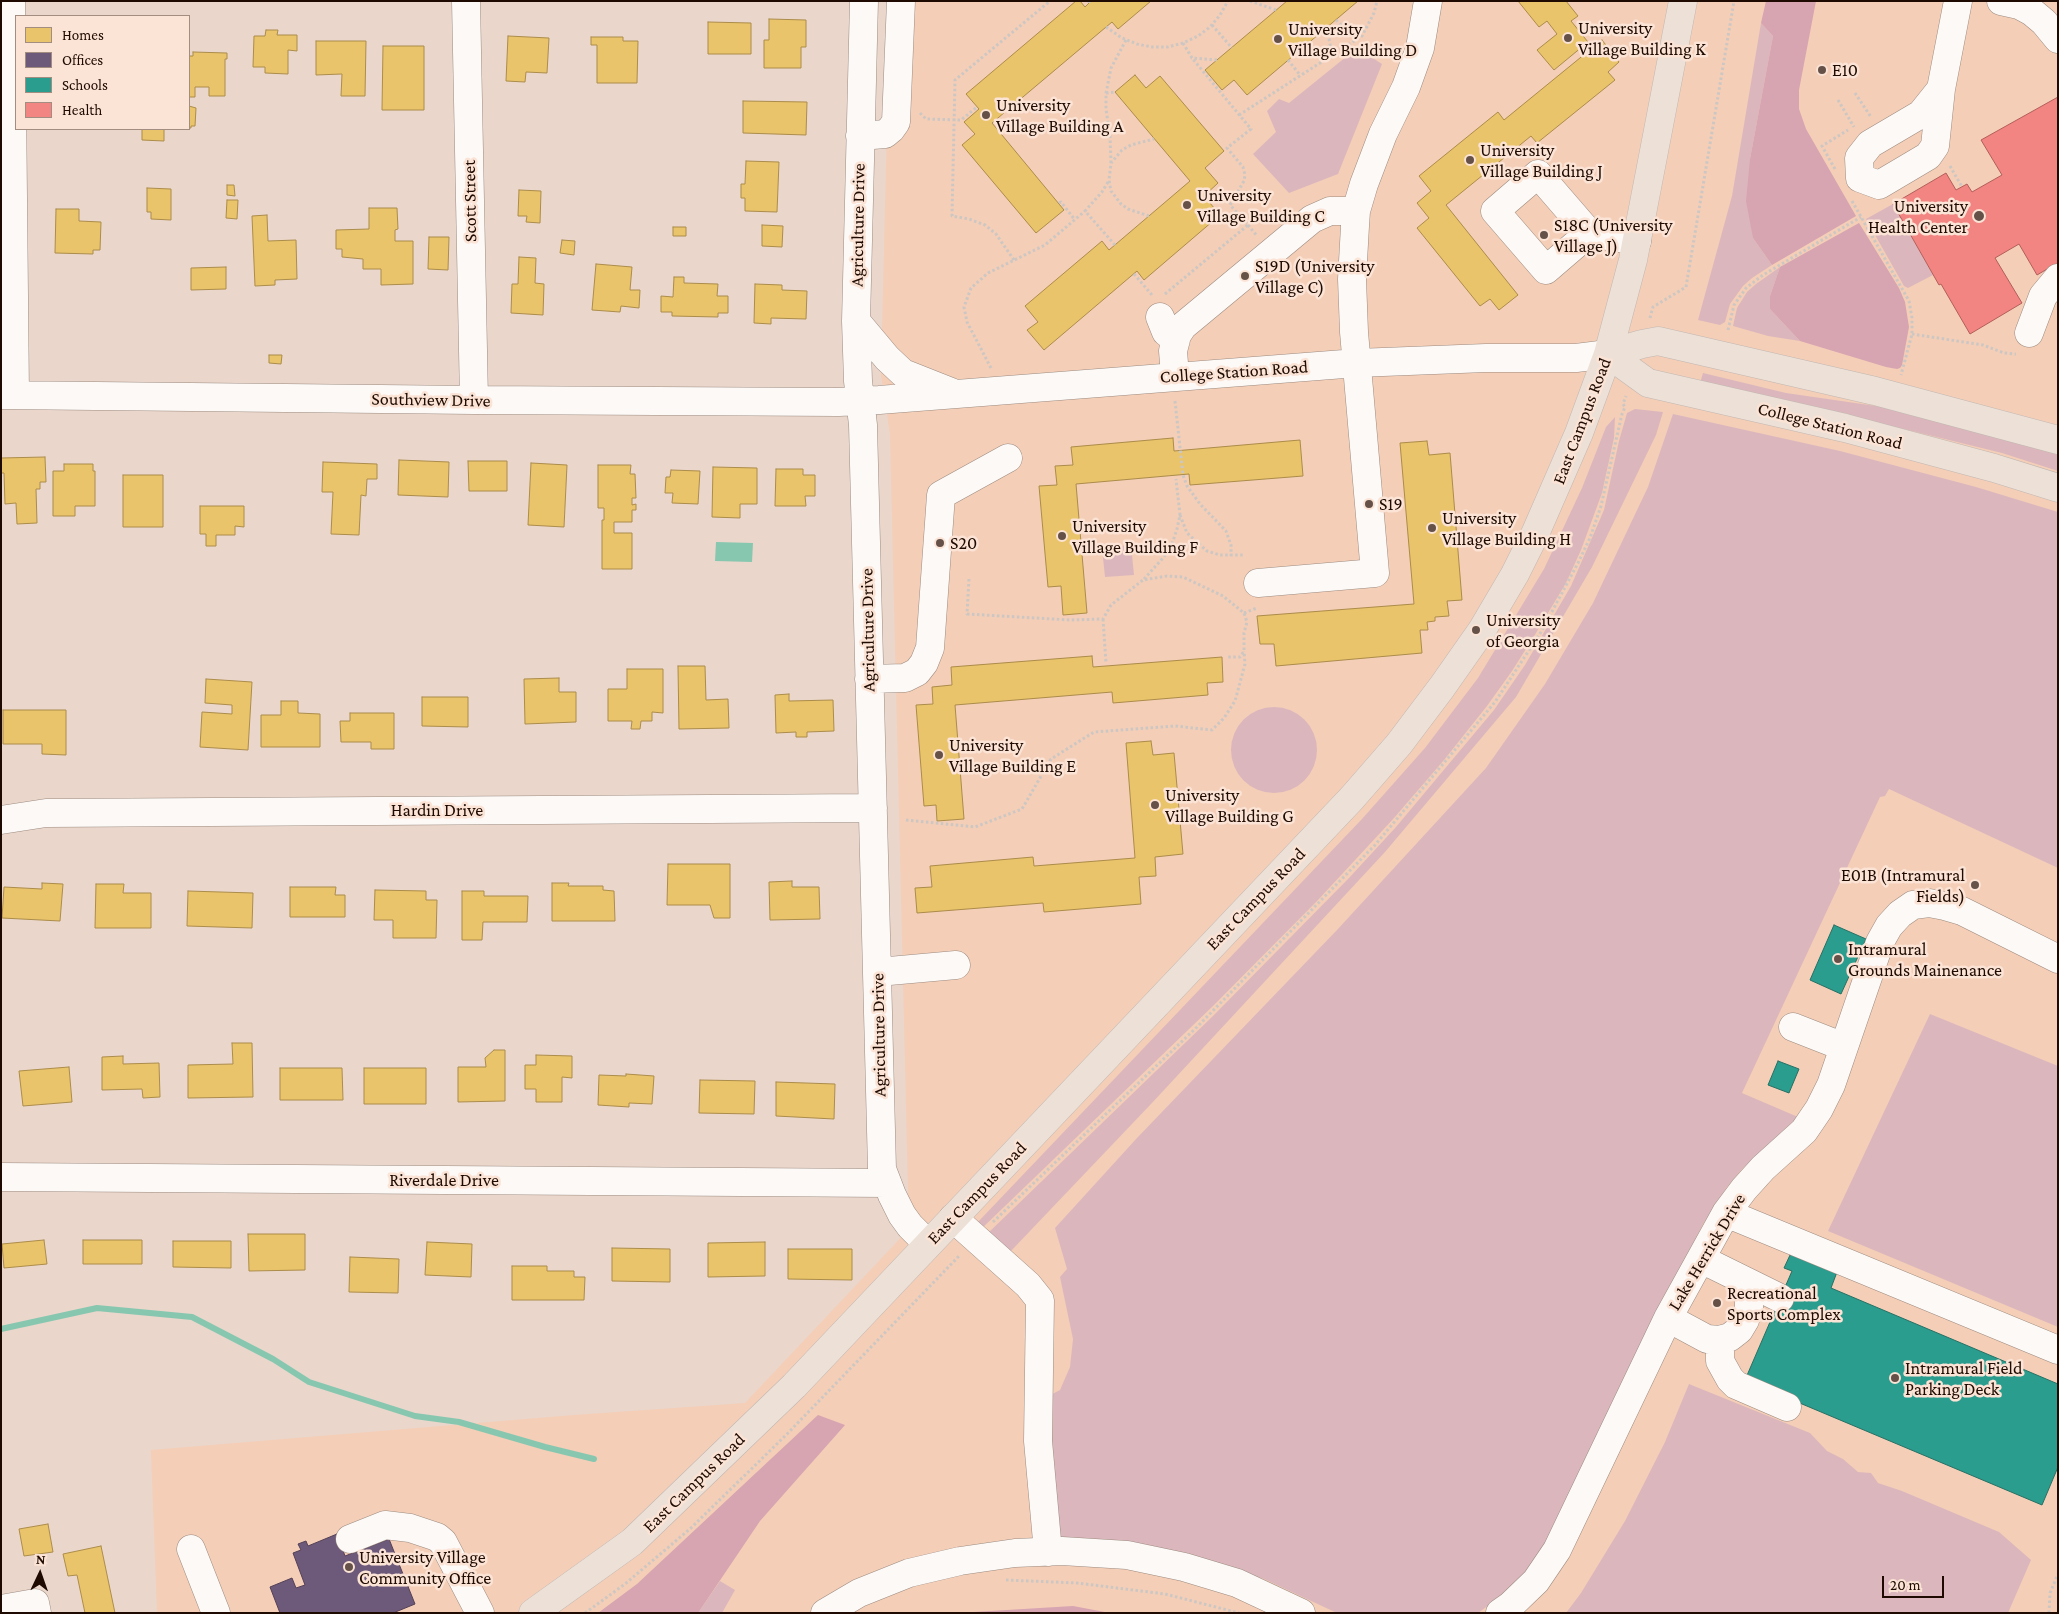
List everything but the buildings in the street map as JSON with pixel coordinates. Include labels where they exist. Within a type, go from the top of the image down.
[{"type":"main road","name":"East Campus Road","points":[[533,1613],[632,1542],[794,1386],[1352,798],[1399,744],[1442,687],[1482,630],[1515,574],[1535,534],[1579,433],[1608,354],[1637,241],[1683,1]]},
{"type":"main road","name":"College Station Road","points":[[1608,354],[1658,341],[1875,391],[2058,440]]},
{"type":"main road","name":"College Station Road","points":[[1608,354],[1648,383],[1845,428],[1994,468],[2058,488]]},
{"type":"street","points":[[8,395],[11,1]]},
{"type":"street","name":"Scott Street","points":[[466,1],[474,400]]},
{"type":"street","name":"Agriculture Drive","points":[[864,1],[856,321],[863,425],[882,1169],[902,1215],[928,1244]]},
{"type":"street","points":[[860,136],[880,135],[894,127],[896,122],[901,1]]},
{"type":"street","points":[[1258,582],[1375,573],[1357,363],[1352,279],[1356,210],[1383,134],[1406,87],[1420,48],[1428,1]]},
{"type":"street","points":[[1941,89],[1958,1]]},
{"type":"street","points":[[2001,1],[2020,5],[2032,12],[2044,22],[2058,40]]},
{"type":"street","points":[[1175,388],[1173,351],[1183,326],[1312,219],[1330,211],[1356,210]]},
{"type":"street","points":[[1589,232],[1637,241]]},
{"type":"street","points":[[2025,344],[2049,307],[2045,292],[2058,278]]},
{"type":"street","points":[[1159,304],[1166,332],[1176,340]]},
{"type":"street","points":[[856,321],[887,358],[903,373],[958,394]]},
{"type":"street","name":"College Station Road","points":[[860,401],[1006,390],[1175,388],[1357,363],[1486,358],[1576,358],[1608,354]]},
{"type":"street","name":"Southview Drive","points":[[8,395],[474,400],[860,401]]},
{"type":"street","points":[[869,679],[905,678],[917,672],[924,663],[930,648],[941,495],[1008,458]]},
{"type":"street","name":"Hardin Drive","points":[[1,820],[46,813],[873,808]]},
{"type":"street","name":"Lake Herrick Drive","points":[[1500,1613],[1536,1581],[1557,1550],[1668,1318],[1726,1213],[1763,1168],[1804,1131],[1819,1109],[1831,1085],[1880,942],[1889,926],[1900,914],[1913,905],[1929,903],[1962,911],[2058,959]]},
{"type":"street","points":[[878,972],[956,965]]},
{"type":"street","points":[[1793,1027],[1844,1047]]},
{"type":"street","name":"Riverdale Drive","points":[[1,1178],[887,1183]]},
{"type":"street","points":[[1726,1213],[2058,1350]]},
{"type":"street","points":[[953,1218],[1028,1284],[1040,1300],[1038,1441],[1048,1552]]},
{"type":"street","points":[[1701,1259],[1780,1298]]},
{"type":"street","points":[[1668,1318],[1707,1339],[1720,1340],[1730,1337],[1739,1330],[1746,1320],[1749,1308],[1749,1283]]},
{"type":"street","points":[[1720,1340],[1720,1361],[1730,1379],[1736,1385],[1787,1407]]},
{"type":"street","points":[[350,1538],[385,1525],[410,1528],[437,1537],[443,1542],[480,1613]]},
{"type":"street","points":[[191,1550],[216,1613]]},
{"type":"street","points":[[825,1613],[859,1593],[909,1574],[960,1561],[1015,1553],[1048,1552],[1128,1555],[1184,1567],[1237,1583],[1301,1613]]},
{"type":"street","points":[[1,1609],[35,1603],[37,1613]]},
{"type":"path","points":[[1014,260],[996,234],[985,225],[969,219],[952,216],[955,80],[1050,1]]},
{"type":"path","points":[[1106,27],[1126,40],[1152,47],[1168,47],[1198,36],[1212,25],[1228,1]]},
{"type":"path","points":[[1250,1],[1276,10]]},
{"type":"path","points":[[1239,115],[1362,36],[1374,13],[1376,1]]},
{"type":"path","points":[[1653,307],[1686,287],[1734,1]]},
{"type":"path","points":[[1336,20],[1342,27],[1350,30],[1365,30]]},
{"type":"path","points":[[1212,25],[1232,48]]},
{"type":"path","points":[[1324,30],[1329,39],[1332,54]]},
{"type":"path","points":[[1126,40],[1111,68],[1106,93],[1111,163],[1109,180],[1111,191],[1121,204],[1128,210],[1149,216]]},
{"type":"path","points":[[1134,274],[1159,304],[1248,225],[1230,205],[1244,181],[1245,174],[1243,167],[1227,148],[1251,129],[1192,58],[1183,43]]},
{"type":"path","points":[[1192,58],[1218,60]]},
{"type":"path","points":[[1288,60],[1300,75]]},
{"type":"path","points":[[898,89],[926,119],[961,120],[977,106]]},
{"type":"path","points":[[1106,93],[1115,92]]},
{"type":"path","points":[[1855,93],[1871,118]]},
{"type":"path","points":[[1838,100],[1854,127]]},
{"type":"path","points":[[1111,163],[1116,156],[1131,145],[1154,139]]},
{"type":"path","points":[[1949,163],[1962,186]]},
{"type":"path","points":[[1006,390],[973,337],[964,307],[971,288],[988,272],[1045,245],[1085,211],[1102,192],[1109,180]]},
{"type":"path","points":[[1059,203],[1061,202],[1075,220]]},
{"type":"path","points":[[1085,211],[1115,245]]},
{"type":"path","points":[[1728,330],[1734,305],[1746,288],[1763,275],[1861,217],[1909,301],[1912,334],[1901,375]]},
{"type":"path","points":[[1912,334],[1983,345],[2004,353],[2025,344]]},
{"type":"path","points":[[1175,388],[1182,466],[1187,486],[1200,504],[1226,532],[1231,545],[1231,556]]},
{"type":"path","points":[[976,1239],[1197,1027],[1375,845],[1495,702],[1541,632],[1590,538],[1609,476],[1625,407],[1623,404]]},
{"type":"path","points":[[1176,479],[1180,515],[1185,528],[1193,540],[1207,551],[1231,556],[1243,555]]},
{"type":"path","points":[[1106,663],[1103,619],[1111,605],[1144,580],[1153,570],[1172,544],[1180,515]]},
{"type":"path","points":[[1177,529],[1185,528]]},
{"type":"path","points":[[1153,570],[1158,577]]},
{"type":"path","points":[[906,820],[974,827],[1022,809],[1052,758],[1094,732],[1175,726],[1212,730],[1224,718],[1235,701],[1245,664],[1244,633],[1247,622],[1244,613],[1223,596],[1183,577],[1158,577],[1144,580]]},
{"type":"path","points":[[969,579],[967,614],[1062,620],[1103,619]]},
{"type":"path","points":[[1226,657],[1240,657],[1244,651]]},
{"type":"path","points":[[2050,1613],[2050,1593],[2058,1574]]},
{"type":"path","points":[[998,1580],[1078,1583],[1165,1594],[1240,1613]]},
{"type":"shaded area","name":"University of Georgia","points":[[890,1],[2058,1],[2058,1613],[157,1613],[151,1450],[574,1415],[745,1403],[909,1229],[890,434],[881,375]]},
{"type":"shaded area","points":[[1766,1],[1816,1],[1799,90],[1799,109],[1806,129],[1856,216],[1772,265],[1753,238],[1746,201],[1750,159],[1773,36],[1761,23]]},
{"type":"shaded area","points":[[1761,23],[1773,36],[1750,159],[1753,238],[1772,265],[1743,286],[1730,304],[1725,322],[1720,325],[1698,320],[1732,196]]},
{"type":"shaded area","points":[[1357,48],[1382,64],[1338,174],[1289,193],[1253,154],[1276,132],[1267,111],[1279,99],[1289,103]]},
{"type":"shaded area","points":[[1893,204],[1933,275],[1908,288],[1904,286],[1866,219]]},
{"type":"shaded area","points":[[1859,223],[1899,288],[1905,302],[1909,327],[1902,365],[1897,369],[1800,341],[1770,309],[1770,296],[1780,267]]},
{"type":"shaded area","points":[[1780,267],[1770,296],[1770,309],[1800,341],[1768,336],[1733,326],[1737,308],[1747,292]]},
{"type":"shaded area","points":[[1703,373],[1786,393],[1883,407],[2039,449],[2058,455],[2058,471],[2002,453],[1863,419],[1700,383]]},
{"type":"shaded area","points":[[1635,409],[1663,412],[1656,435],[1592,567],[1516,697],[1385,852],[1151,1104],[1010,1252],[985,1236],[1213,1016],[1349,878],[1396,827],[1494,710],[1525,665],[1571,586],[1604,510],[1627,413]]},
{"type":"shaded area","points":[[1673,414],[1840,451],[1976,487],[2058,512],[2058,868],[1889,789],[1885,796],[1880,797],[1742,1093],[1798,1117],[1742,1169],[1727,1187],[1703,1224],[1641,1347],[1549,1539],[1529,1571],[1478,1613],[1337,1613],[1264,1579],[1204,1559],[1121,1541],[1058,1537],[1045,1398],[1060,1390],[1070,1367],[1073,1339],[1060,1277],[1067,1269],[1055,1228],[1137,1138],[1337,930],[1486,768],[1545,684],[1593,603],[1648,487]]},
{"type":"shaded area","points":[[1615,417],[1614,438],[1602,493],[1581,550],[1566,583],[1533,638],[1487,706],[1394,818],[1318,900],[1213,1006],[978,1232],[977,1223],[1362,819],[1425,748],[1478,678],[1544,569],[1582,488],[1606,427]]},
{"type":"shaded area","points":[[716,542],[753,543],[752,562],[715,561]]},
{"type":"shaded area","points":[[1131,545],[1134,575],[1105,577],[1102,548]]},
{"type":"shaded area","points":[[1274,707],[1291,710],[1305,719],[1314,733],[1317,750],[1314,767],[1305,781],[1291,790],[1274,793],[1257,790],[1243,781],[1234,767],[1231,750],[1234,733],[1243,719],[1257,710]]},
{"type":"shaded area","points":[[1930,1014],[2058,1066],[2058,1327],[1828,1231]]},
{"type":"shaded area","points":[[1689,1384],[1810,1433],[1827,1451],[1843,1459],[1858,1472],[1871,1473],[1878,1483],[1902,1491],[1999,1532],[2031,1560],[2008,1613],[1566,1613],[1581,1593],[1625,1521],[1665,1442]]},
{"type":"shaded area","points":[[818,1415],[845,1425],[760,1521],[698,1613],[598,1613],[637,1584]]},
{"type":"shaded area","points":[[720,1581],[735,1590],[722,1613],[698,1613]]},
{"type":"shaded area","points":[[1073,1606],[1110,1613],[957,1613]]},
{"type":"waterway","points":[[1,1329],[97,1308],[192,1317],[273,1359],[309,1382],[415,1416],[459,1422],[594,1459]]},
{"type":"place","name":"University Village Building K","points":[[1568,38]]},
{"type":"place","name":"University Village Building D","points":[[1278,39]]},
{"type":"place","name":"E10","points":[[1822,70]]},
{"type":"place","name":"University Village Building A","points":[[986,115]]},
{"type":"place","name":"University Village Building J","points":[[1470,160]]},
{"type":"place","name":"University Village Building C","points":[[1187,205]]},
{"type":"place","name":"University Health Center","points":[[1979,216]]},
{"type":"place","name":"S18C (University Village J)","points":[[1544,235]]},
{"type":"place","name":"S19D (University Village C)","points":[[1245,276]]},
{"type":"place","name":"S19","points":[[1369,504]]},
{"type":"place","name":"University Village Building H","points":[[1432,528]]},
{"type":"place","name":"University Village Building F","points":[[1062,536]]},
{"type":"place","name":"S20","points":[[940,543]]},
{"type":"place","name":"University of Georgia","points":[[1476,630]]},
{"type":"place","name":"University Village Building E","points":[[939,755]]},
{"type":"place","name":"University Village Building G","points":[[1155,805]]},
{"type":"place","name":"E01B (Intramural Fields)","points":[[1975,885]]},
{"type":"place","name":"Intramural Grounds Mainenance","points":[[1838,959]]},
{"type":"place","name":"Recreational Sports Complex","points":[[1717,1303]]},
{"type":"place","name":"Intramural Field Parking Deck","points":[[1895,1378]]},
{"type":"place","name":"University Village Community Office","points":[[349,1567]]}]
